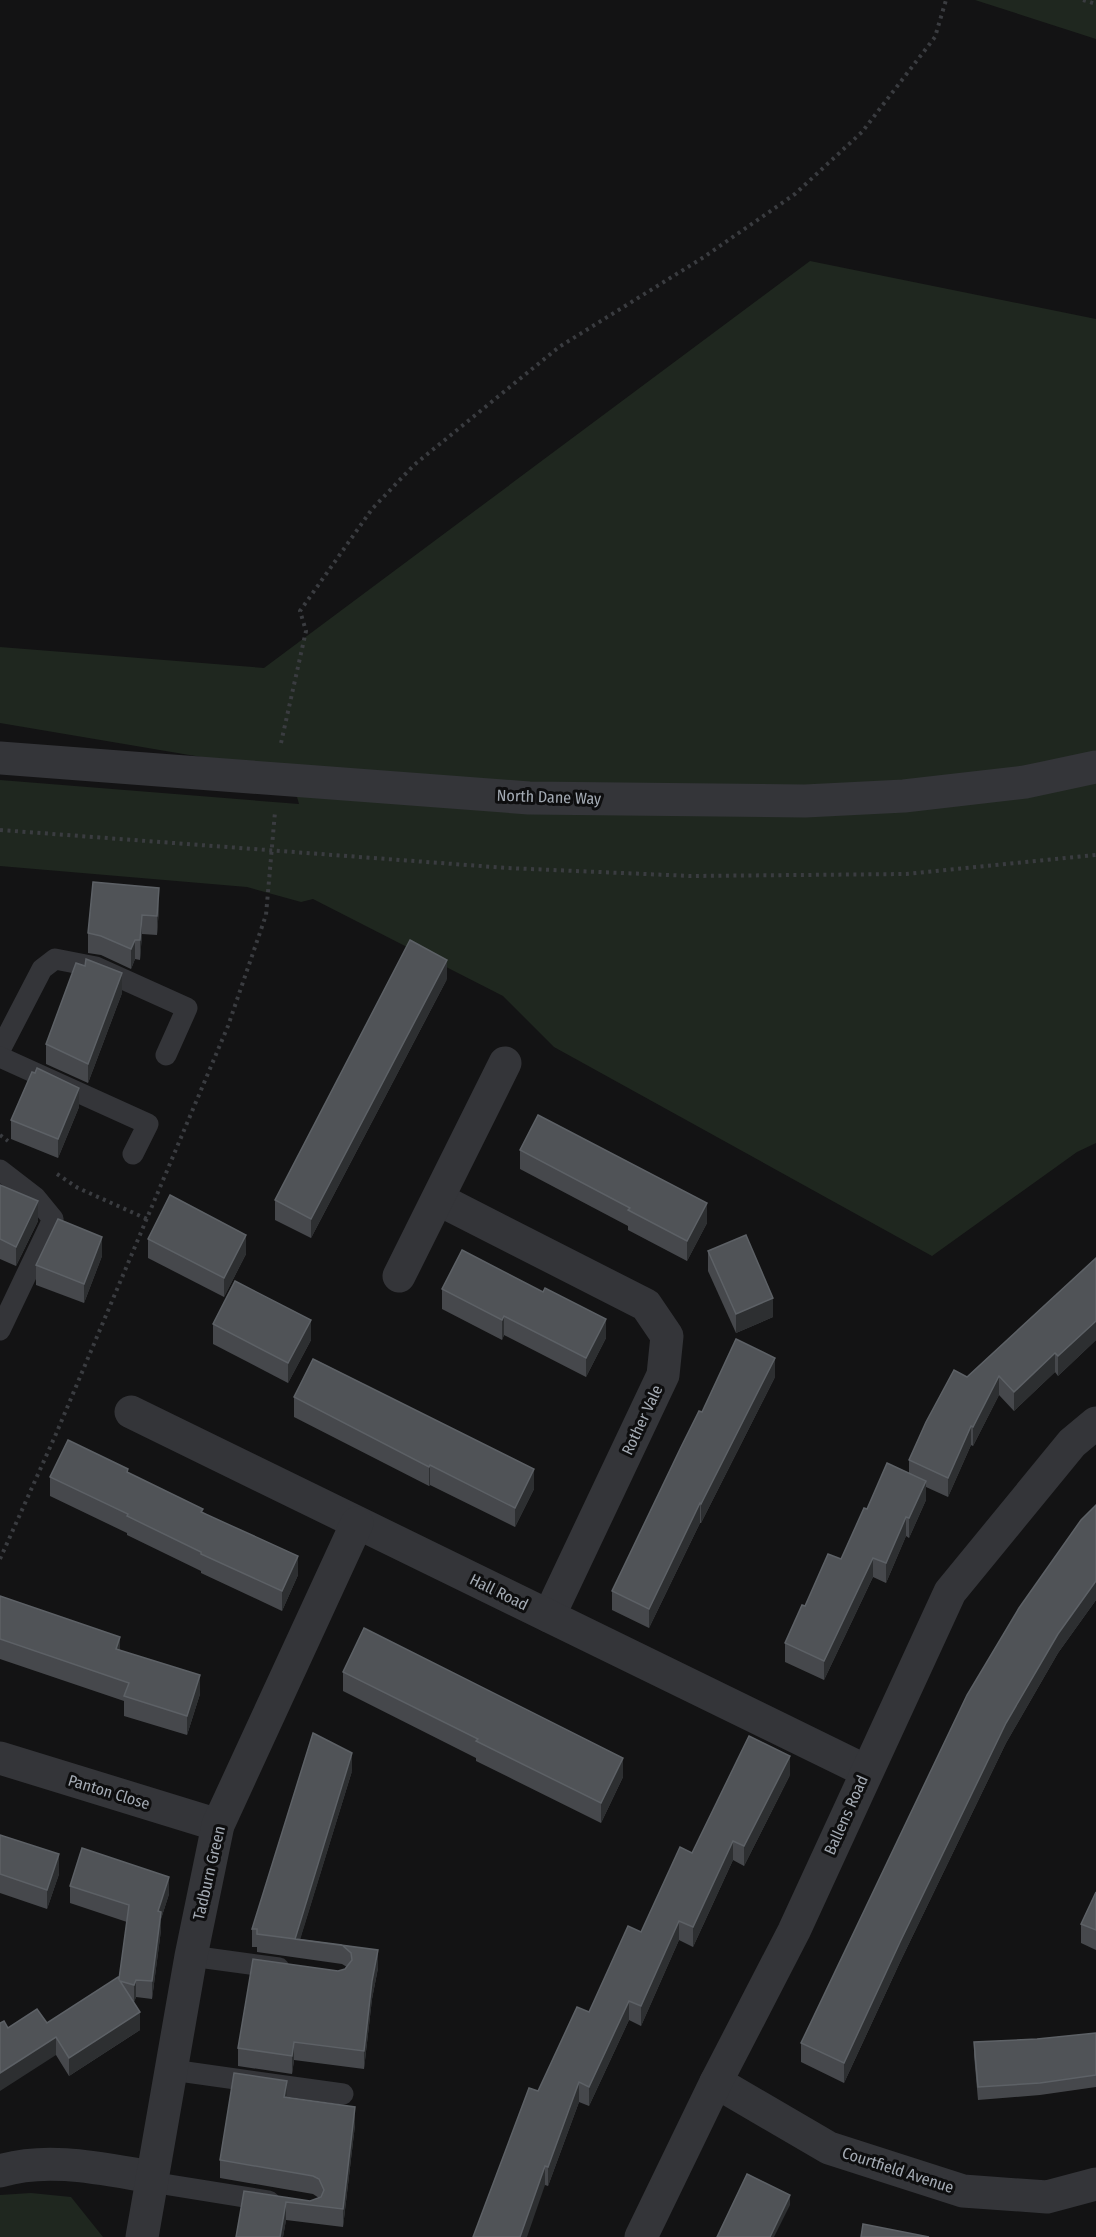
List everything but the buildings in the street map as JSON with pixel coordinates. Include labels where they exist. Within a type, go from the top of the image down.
[{"type":"street","name":"North Dane Way","points":[[0,758],[530,798],[781,800],[904,796],[1025,782],[1096,767]]},
{"type":"street","points":[[399,1276],[505,1063]]},
{"type":"street","name":"Rother Vale","points":[[438,1199],[646,1305],[667,1336],[663,1375],[549,1616]]},
{"type":"street","name":"Hall Road","points":[[131,1413],[866,1771]]},
{"type":"street","name":"Ballens Road","points":[[641,2237],[716,2082],[794,1931],[950,1592],[1072,1443],[1096,1423]]},
{"type":"street","name":"Tadburn Green","points":[[142,2237],[191,1956],[218,1825],[357,1523]]},
{"type":"street","name":"Panton Close","points":[[0,1758],[218,1825]]},
{"type":"street","name":"Courtfield Avenue","points":[[716,2082],[830,2148],[963,2191],[1047,2197],[1096,2184]]},
{"type":"street","points":[[0,2171],[18,2165],[80,2165],[151,2180]]},
{"type":"lane","points":[[0,1050],[42,969],[55,959],[96,967],[187,1008],[166,1055]]},
{"type":"lane","points":[[0,1057],[148,1124],[133,1154]]},
{"type":"lane","points":[[0,1170],[35,1197],[53,1219],[0,1330]]},
{"type":"lane","points":[[191,1956],[294,1970]]},
{"type":"lane","points":[[172,2070],[343,2094]]},
{"type":"lane","points":[[151,2180],[288,2204]]},
{"type":"path","points":[[280,747],[305,638],[306,631],[300,611],[372,509],[414,465],[559,347],[704,257],[795,194],[862,132],[935,37],[946,0]]},
{"type":"path","points":[[1083,0],[1096,4]]},
{"type":"path","points":[[0,1559],[56,1434],[228,1026],[266,915],[276,807]]},
{"type":"path","points":[[0,830],[507,868],[691,876],[906,874],[1096,855]]},
{"type":"path","points":[[0,1135],[10,1142]]},
{"type":"path","points":[[48,1168],[78,1188],[147,1219]]},
{"type":"shaded area","points":[[975,0],[1096,0],[1096,39]]},
{"type":"shaded area","points":[[810,261],[1096,319],[1096,1143],[1077,1152],[932,1256],[554,1047],[503,996],[313,899],[301,902],[247,887],[0,866],[0,780],[299,804],[290,772],[0,723],[0,647],[264,668]]},
{"type":"shaded area","points":[[31,2193],[71,2197],[103,2237],[0,2237],[0,2195]]}]
